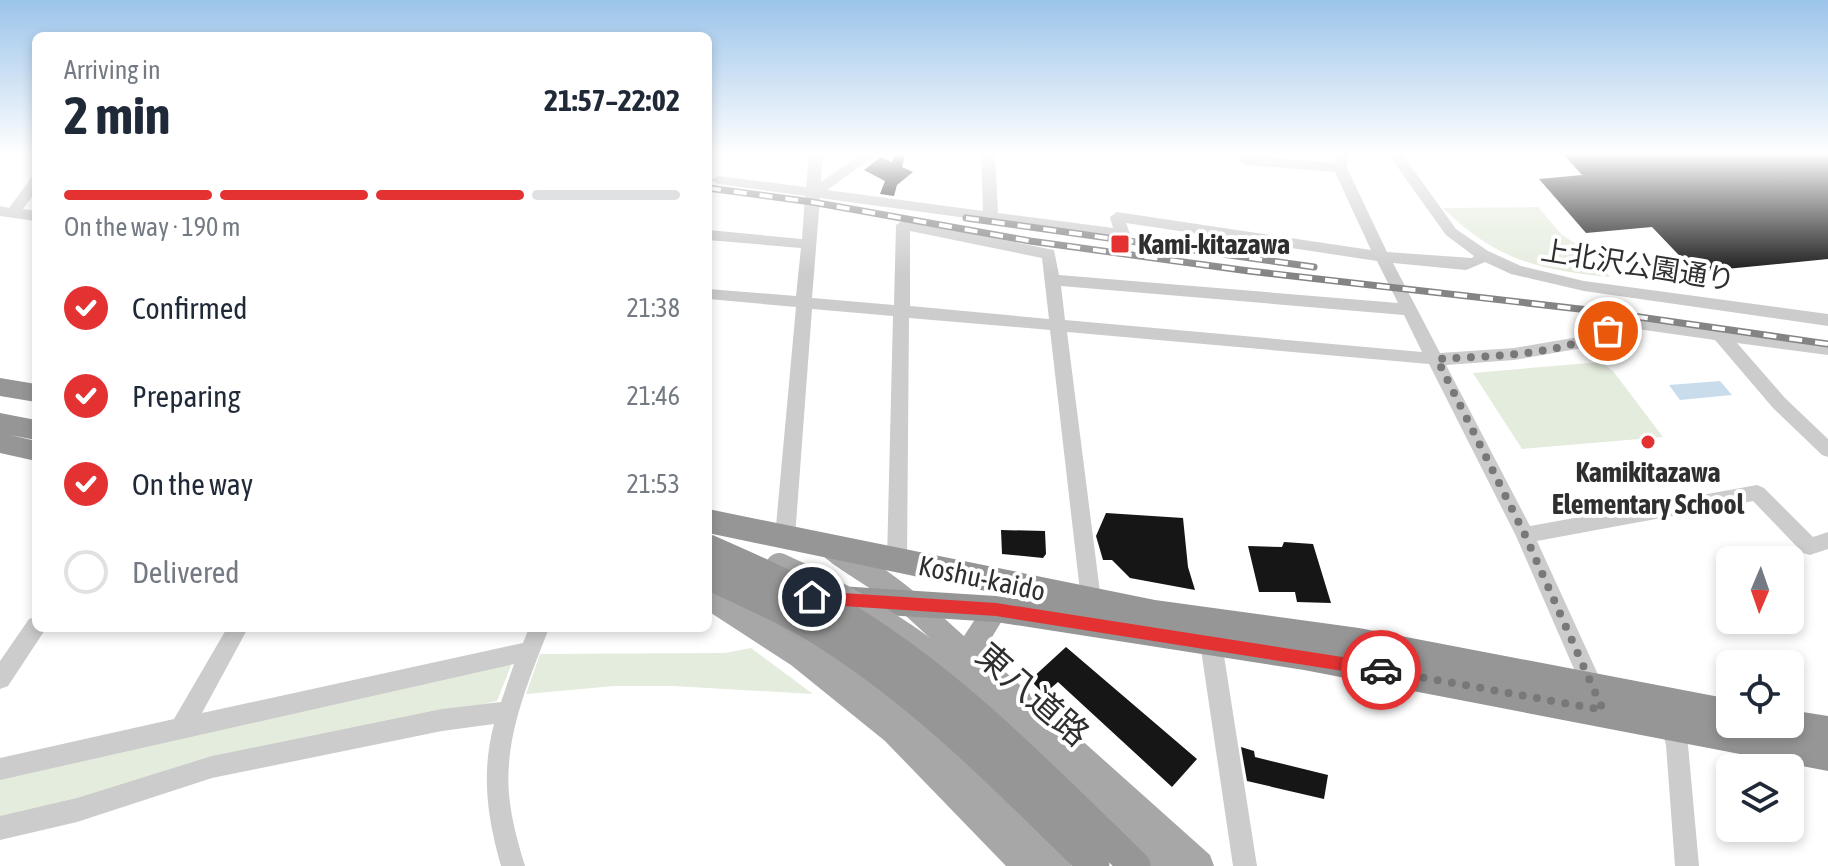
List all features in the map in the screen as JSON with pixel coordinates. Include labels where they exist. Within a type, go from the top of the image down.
[{"type":"highway","points":[[0,387],[32,392]]},
{"type":"highway","points":[[0,405],[32,411]]},
{"type":"highway","points":[[0,423],[25,444]]},
{"type":"highway","name":"Koshu-kaido","points":[[712,522],[1155,613],[1359,642],[1598,698],[1671,723],[1828,755]]},
{"type":"highway","points":[[712,552],[786,583],[843,614],[893,648],[952,694],[1135,866]]},
{"type":"highway","points":[[712,576],[772,602],[826,632],[877,667],[935,713],[1094,866]]},
{"type":"highway","name":"Koshu-kaido","points":[[712,589],[996,609],[1211,643],[1716,712]]},
{"type":"highway","points":[[1804,728],[1828,732]]},
{"type":"main road","name":"東八道路","points":[[712,538],[841,594],[896,629],[973,686],[1165,866]]},
{"type":"main road","points":[[795,540],[867,569],[967,654],[1199,866]]},
{"type":"main road","points":[[712,591],[755,610],[830,659],[882,700],[1058,866]]},
{"type":"main road","points":[[712,600],[800,657],[895,732],[1027,866]]},
{"type":"main road","points":[[967,654],[996,609]]},
{"type":"street","points":[[7,212],[23,194]]},
{"type":"street","points":[[795,540],[802,305],[813,194]]},
{"type":"street","points":[[837,194],[1122,234],[1117,217],[1383,257],[1466,265],[1477,262],[1483,255]]},
{"type":"street","points":[[990,194],[991,216]]},
{"type":"street","points":[[1356,194],[1383,257],[1525,535],[1598,698]]},
{"type":"street","name":"上北沢公園通り","points":[[1424,194],[1451,232],[1483,255],[1545,279],[1828,320]]},
{"type":"street","points":[[7,212],[32,215]]},
{"type":"street","points":[[897,560],[903,225],[1049,254],[1091,600]]},
{"type":"street","points":[[712,235],[807,244]]},
{"type":"street","points":[[1053,280],[1410,310]]},
{"type":"street","points":[[712,294],[802,305],[901,311],[1437,359],[1514,354],[1588,341],[1628,322],[1828,349]]},
{"type":"street","points":[[1720,334],[1779,403],[1828,450]]},
{"type":"street","points":[[1525,535],[1757,493],[1810,547],[1828,540]]},
{"type":"street","points":[[0,679],[32,632]]},
{"type":"street","points":[[180,731],[236,632]]},
{"type":"street","points":[[513,866],[502,828],[497,791],[510,711],[537,632]]},
{"type":"street","points":[[1211,643],[1245,866]]},
{"type":"street","points":[[0,769],[529,651]]},
{"type":"street","points":[[0,828],[77,810],[212,767],[442,720],[510,711]]},
{"type":"street","points":[[1671,723],[1678,754],[1687,866]]},
{"type":"green space","points":[[1538,207],[1561,234],[1592,255],[1610,277],[1561,271],[1519,259],[1481,240],[1443,208]]},
{"type":"green space","points":[[1601,362],[1613,371],[1663,437],[1522,449],[1473,373]]},
{"type":"green space","points":[[751,648],[813,694],[614,686],[526,694],[540,654],[725,653]]},
{"type":"green space","points":[[512,663],[497,701],[186,770],[0,820],[0,777]]},
{"type":"water","points":[[1720,381],[1732,395],[1680,400],[1669,385]]},
{"type":"building","points":[[1552,194],[1828,194],[1828,259],[1695,272],[1652,227],[1586,233]]},
{"type":"building","points":[[1106,513],[1183,518],[1188,567],[1195,590],[1130,578],[1112,560],[1103,560],[1096,536]]},
{"type":"building","points":[[1001,530],[1045,531],[1046,554],[1043,558],[1002,554]]},
{"type":"building","points":[[1284,542],[1313,544],[1331,603],[1297,602],[1295,592],[1259,592],[1248,546],[1282,547]]},
{"type":"building","points":[[1066,647],[1197,759],[1172,787],[1058,682],[1044,694],[1030,680]]},
{"type":"building","points":[[1241,747],[1254,751],[1255,757],[1328,775],[1324,799],[1247,781]]},
{"type":"railway","points":[[756,194],[1030,241],[1249,271],[1597,311],[1828,344]]},
{"type":"railway","points":[[966,218],[1314,267]]},
{"type":"way so far","points":[[1381,670],[1603,710],[1525,535],[1437,359],[1514,354],[1588,341],[1608,331]]},
{"type":"place","name":"Kami-kitazawa","points":[[1120,244]]},
{"type":"place","name":"Kamikitazawa Elementary School","points":[[1648,442]]},
{"type":"route","points":[[812,597],[996,609],[1381,670]]}]
